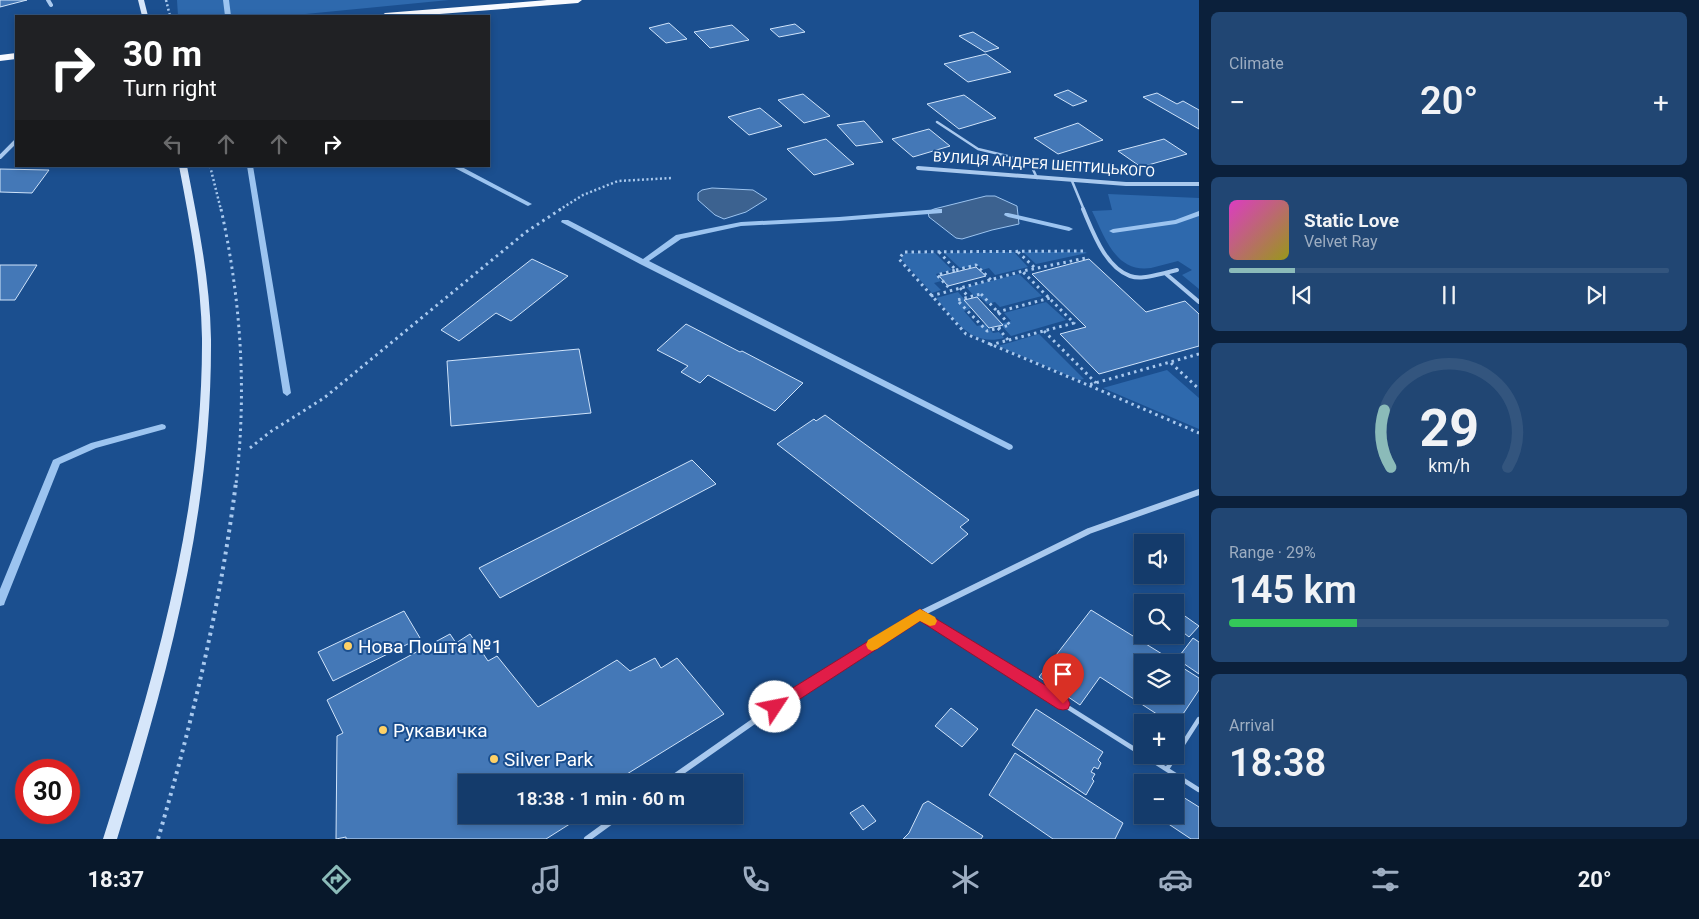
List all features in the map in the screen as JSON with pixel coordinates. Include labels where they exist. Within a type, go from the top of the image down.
[{"type":"highway","points":[[397,15],[578,0]]},
{"type":"highway","points":[[0,58],[15,56]]},
{"type":"main road","points":[[141,0],[145,15]]},
{"type":"main road","points":[[110,839],[144,736],[183,579],[198,484],[208,360],[205,304],[197,230],[183,167]]},
{"type":"street","points":[[48,0],[51,5]]},
{"type":"street","points":[[0,157],[15,142]]},
{"type":"street","name":"ВУЛИЦЯ АНДРЕЯ ШЕПТИЦЬКОГО","points":[[918,168],[1072,181],[1126,184],[1199,184]]},
{"type":"street","points":[[678,774],[790,696],[920,614],[1089,531],[1199,492]]},
{"type":"street","points":[[587,839],[608,824]]},
{"type":"lane","points":[[937,122],[978,149],[1024,160],[1031,165],[1037,178]]},
{"type":"lane","points":[[1072,181],[1106,257],[1124,274],[1142,278],[1177,270]]},
{"type":"lane","points":[[1165,273],[1199,302]]},
{"type":"lane","points":[[920,614],[1134,748]]},
{"type":"lane","points":[[1166,769],[1199,719]]},
{"type":"lane","points":[[1159,764],[1199,790]]},
{"type":"path","points":[[166,0],[170,15]]},
{"type":"path","points":[[250,448],[270,432],[324,398],[526,232],[583,195],[618,181],[673,178]]},
{"type":"path","points":[[1104,251],[904,252],[899,259],[966,334],[1199,433]]},
{"type":"path","points":[[938,252],[956,270]]},
{"type":"path","points":[[1017,252],[1035,269]]},
{"type":"path","points":[[931,296],[1023,271],[1094,256],[1106,257]]},
{"type":"path","points":[[951,290],[937,275],[976,265],[990,280]]},
{"type":"path","points":[[990,345],[1074,322],[1023,271]]},
{"type":"path","points":[[960,288],[969,297]]},
{"type":"path","points":[[981,294],[1010,325],[987,331],[957,300],[969,297],[981,294]]},
{"type":"path","points":[[997,312],[1050,298]]},
{"type":"path","points":[[998,328],[1008,340]]},
{"type":"path","points":[[1043,330],[1096,383]]},
{"type":"path","points":[[1088,385],[1199,354]]},
{"type":"path","points":[[1170,363],[1199,389]]},
{"type":"shaded area","points":[[177,0],[449,0],[295,15],[178,15]]},
{"type":"shaded area","points":[[712,188],[753,190],[767,199],[746,212],[724,219],[715,215],[698,200],[698,193]]},
{"type":"shaded area","points":[[1108,194],[1199,198],[1199,289],[1182,275],[1192,270],[1178,261],[1151,268],[1139,268],[1128,265],[1120,259],[1107,242],[1092,211],[1112,210]]},
{"type":"shaded area","points":[[986,196],[995,196],[1017,206],[1019,224],[962,239],[956,238],[929,217],[928,212],[934,209]]},
{"type":"shaded area","points":[[1014,252],[1028,267],[995,275],[989,268],[982,270],[979,266],[960,268],[944,253]]},
{"type":"shaded area","points":[[1023,252],[1085,252],[1087,253],[1036,264]]},
{"type":"shaded area","points":[[905,253],[935,253],[952,270],[936,274],[941,281],[934,283],[941,290],[932,293],[901,259]]},
{"type":"shaded area","points":[[1019,274],[1042,296],[1000,307],[995,302],[987,304],[981,298],[977,299],[966,287]]},
{"type":"shaded area","points":[[958,292],[972,308],[964,311],[977,326],[985,324],[993,333],[999,332],[1004,338],[992,340],[982,339],[973,335],[957,323],[936,298]]},
{"type":"shaded area","points":[[1046,302],[1066,320],[1011,336],[1000,324],[1011,321],[1004,313]]},
{"type":"shaded area","points":[[1039,334],[1084,379],[1079,380],[998,346]]},
{"type":"shaded area","points":[[1167,370],[1199,398],[1199,429],[1103,388]]},
{"type":"building","points":[[0,0],[27,0],[0,7]]},
{"type":"building","points":[[669,23],[687,39],[666,43],[649,28]]},
{"type":"building","points":[[795,24],[805,32],[779,37],[770,29]]},
{"type":"building","points":[[732,25],[749,40],[710,48],[694,32]]},
{"type":"building","points":[[973,32],[999,48],[985,52],[959,36]]},
{"type":"building","points":[[986,54],[1011,72],[968,82],[944,64]]},
{"type":"building","points":[[1068,90],[1087,101],[1073,106],[1054,95]]},
{"type":"building","points":[[1157,93],[1177,104],[1183,101],[1199,110],[1199,129],[1143,97]]},
{"type":"building","points":[[803,94],[830,116],[804,123],[778,100]]},
{"type":"building","points":[[964,95],[996,118],[959,129],[927,104]]},
{"type":"building","points":[[760,108],[782,126],[749,135],[728,117]]},
{"type":"building","points":[[864,121],[883,142],[856,146],[837,125]]},
{"type":"building","points":[[1078,123],[1103,140],[1058,154],[1034,138]]},
{"type":"building","points":[[929,129],[950,146],[913,157],[892,139]]},
{"type":"building","points":[[826,139],[854,164],[814,175],[787,149]]},
{"type":"building","points":[[1164,139],[1187,154],[1141,167],[1118,151]]},
{"type":"building","points":[[0,169],[49,170],[32,193],[0,192]]},
{"type":"building","points":[[532,259],[568,276],[511,321],[496,313],[459,341],[441,330]]},
{"type":"building","points":[[1089,259],[1146,312],[1185,301],[1199,314],[1199,346],[1099,374],[1060,334],[1086,327],[1032,274]]},
{"type":"building","points":[[0,265],[37,265],[15,300],[0,300]]},
{"type":"building","points":[[976,267],[986,276],[948,286],[939,276]]},
{"type":"building","points":[[977,297],[1003,325],[989,328],[964,300]]},
{"type":"building","points":[[686,324],[803,383],[775,411],[708,375],[700,383],[681,372],[688,366],[657,350]]},
{"type":"building","points":[[579,349],[591,413],[451,426],[447,361]]},
{"type":"building","points":[[825,415],[969,520],[960,527],[968,534],[932,564],[777,444],[814,419],[816,421]]},
{"type":"building","points":[[692,460],[716,484],[500,598],[479,568]]},
{"type":"building","points":[[1091,610],[1134,637],[1134,644],[1146,644],[1162,654],[1134,654],[1134,699],[1100,677],[1080,705],[1039,677]]},
{"type":"building","points":[[404,611],[420,638],[333,681],[318,652]]},
{"type":"building","points":[[1184,615],[1199,626],[1189,637],[1184,633]]},
{"type":"building","name":"Silver Park","points":[[450,634],[456,643],[470,634],[488,661],[497,656],[538,707],[617,660],[630,671],[655,658],[661,668],[677,658],[724,714],[627,774],[458,774],[458,824],[570,824],[546,839],[346,839],[346,837],[336,839],[337,736],[343,733],[327,700]]},
{"type":"building","points":[[1193,638],[1199,642],[1199,674],[1184,664],[1184,654],[1181,654]]},
{"type":"building","points":[[1184,669],[1199,678],[1199,690],[1183,714],[1157,714],[1141,704],[1184,704]]},
{"type":"building","points":[[951,708],[978,729],[962,747],[935,726]]},
{"type":"building","points":[[1036,709],[1103,752],[1098,760],[1101,763],[1098,769],[1094,767],[1091,772],[1095,774],[1092,779],[1094,781],[1086,795],[1012,745]]},
{"type":"building","points":[[1015,753],[1123,823],[1115,839],[1053,839],[989,795]]},
{"type":"building","points":[[1184,798],[1199,807],[1199,839],[1191,839],[1168,824],[1184,824]]},
{"type":"building","points":[[928,801],[983,836],[981,839],[903,839],[909,833],[923,804]]},
{"type":"building","points":[[863,805],[876,821],[863,830],[850,813]]},
{"type":"waterway","points":[[226,0],[228,15]]},
{"type":"waterway","points":[[250,167],[287,393]]},
{"type":"waterway","points":[[456,167],[528,204]]},
{"type":"waterway","points":[[643,262],[679,237],[741,224],[939,211]]},
{"type":"waterway","points":[[1113,231],[1176,222],[1199,213]]},
{"type":"waterway","points":[[1008,215],[1069,229]]},
{"type":"waterway","points":[[565,222],[643,262]]},
{"type":"waterway","points":[[643,262],[1009,447]]},
{"type":"waterway","points":[[0,602],[56,462],[94,445],[162,427]]},
{"type":"slow traffic","points":[[872,645],[920,614],[930,621]]},
{"type":"place","name":"Нова Пошта №1","points":[[348,646]]},
{"type":"place","name":"Рукавичка","points":[[383,730]]},
{"type":"place","name":"Silver Park","points":[[494,759]]},
{"type":"route","points":[[775,707],[920,614],[1063,704]]}]
